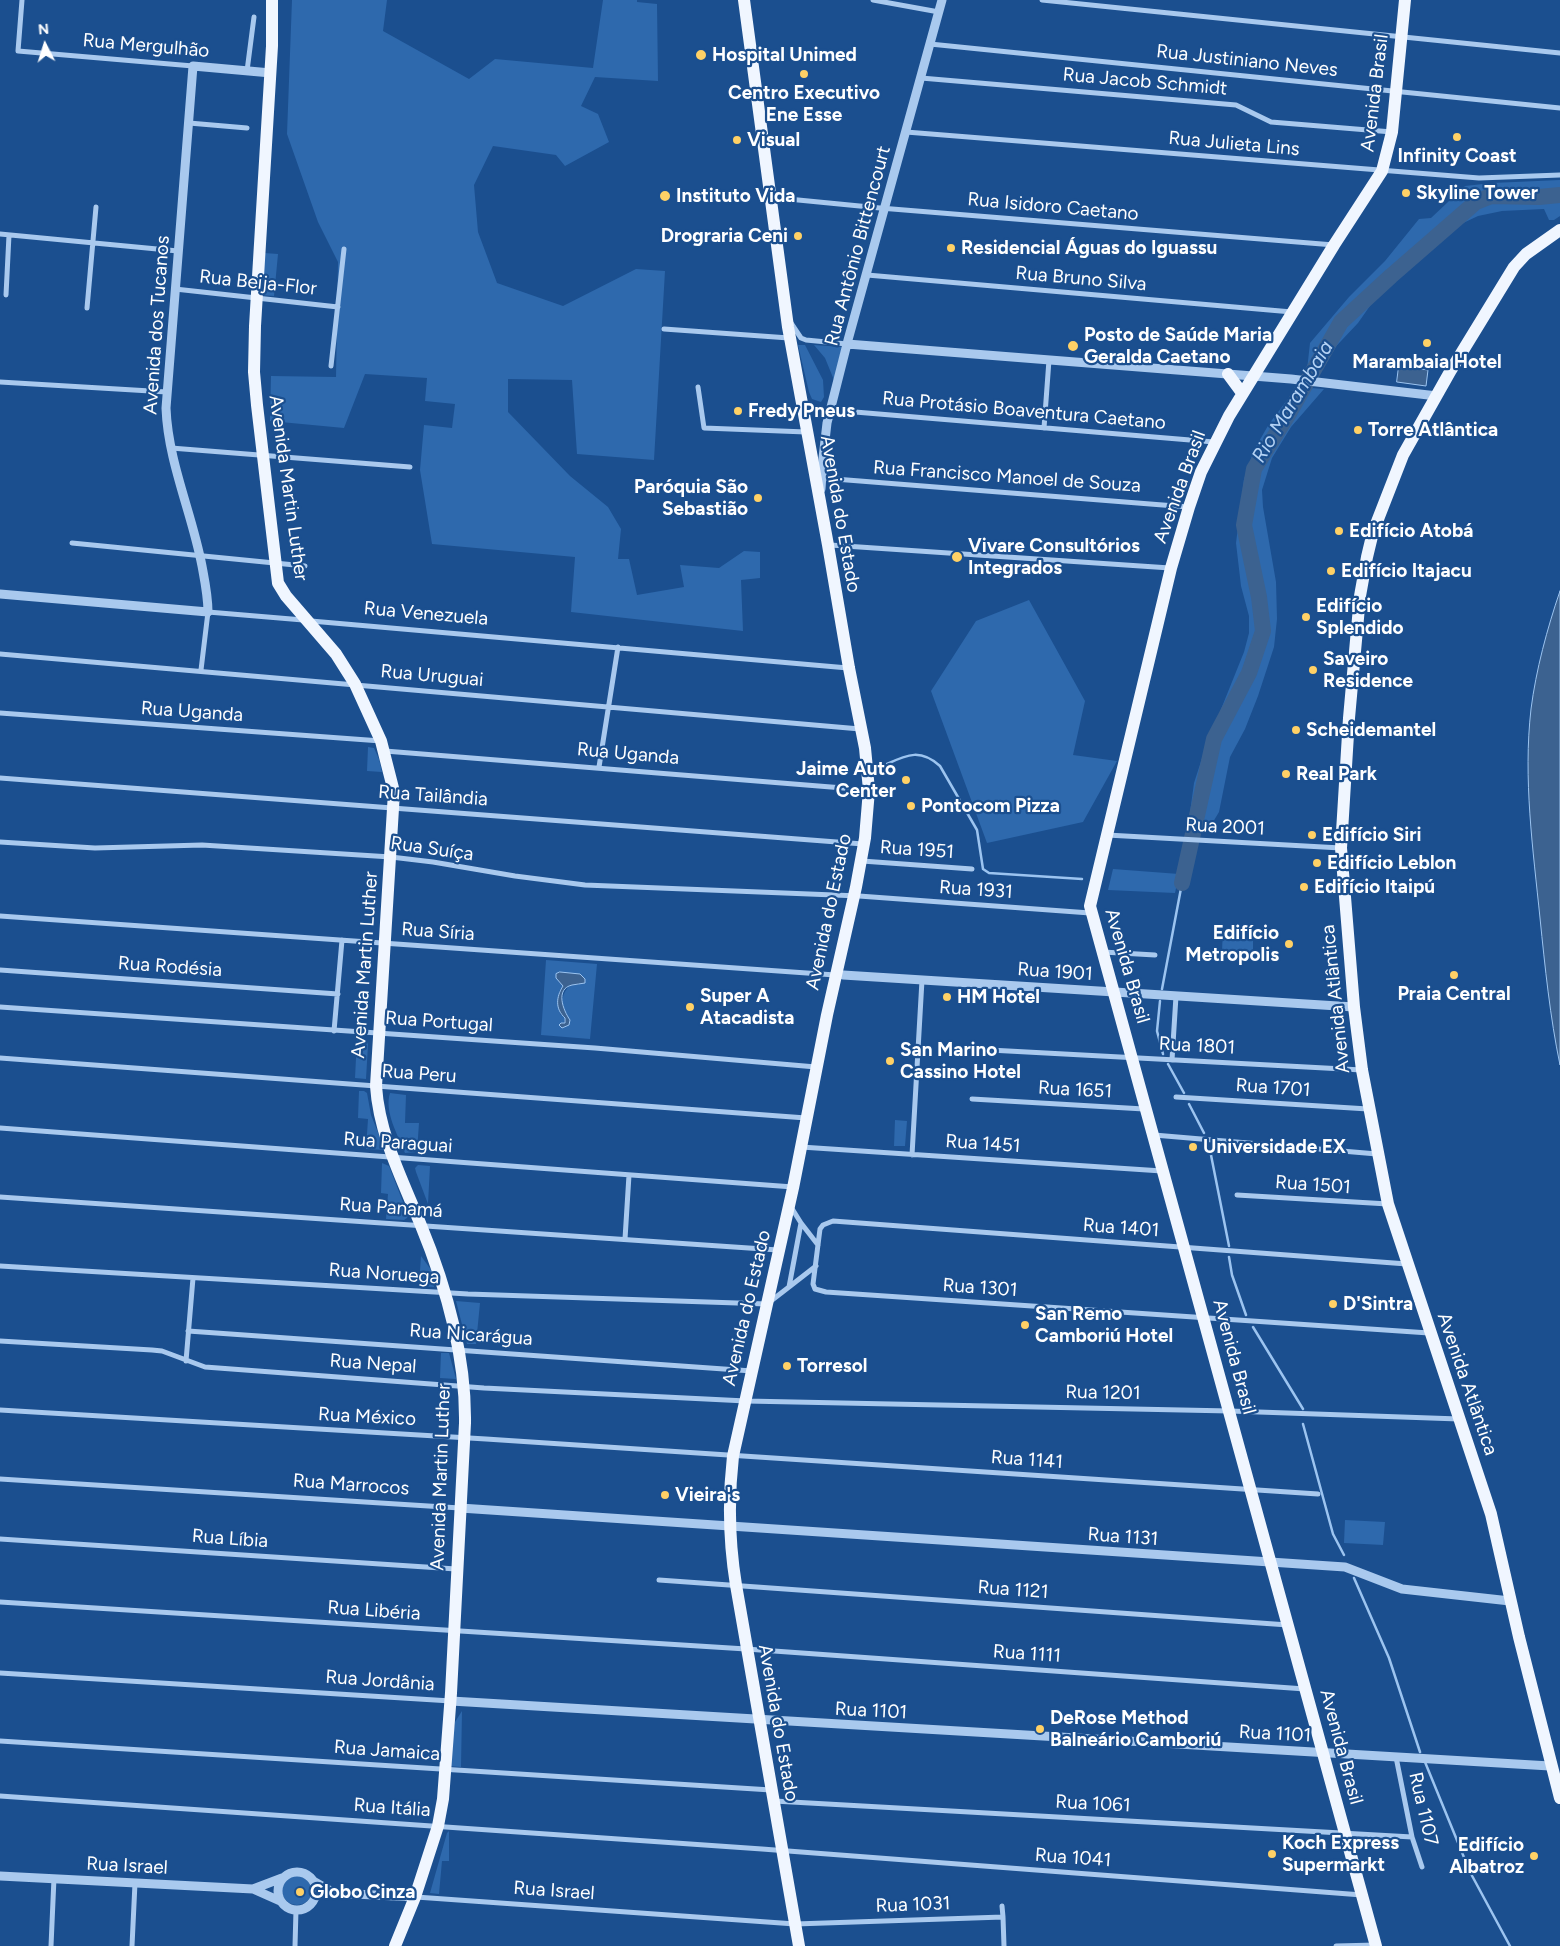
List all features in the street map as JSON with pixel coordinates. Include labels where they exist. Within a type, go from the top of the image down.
[{"type":"main road","name":"Avenida Martin Luther","points":[[272,0],[271,72],[254,372],[261,455],[275,563],[281,590],[336,654],[355,684],[383,746],[394,792],[376,1086],[380,1117],[393,1157],[422,1226],[445,1293],[458,1349],[464,1387],[464,1438],[446,1770],[438,1826],[415,1897],[395,1946]]},
{"type":"main road","name":"Avenida do Estado","points":[[744,0],[786,314],[861,729],[869,790],[857,896],[817,1067],[790,1204],[733,1456],[730,1482],[730,1527],[736,1585],[798,1946]]},
{"type":"main road","name":"Avenida Brasil","points":[[1376,1945],[1133,1057],[1091,914],[1091,899],[1171,568],[1189,507],[1215,442],[1242,393],[1382,171],[1392,132],[1405,0]]},
{"type":"main road","name":"Avenida Atlântica","points":[[1560,230],[1526,254],[1514,267],[1403,455],[1389,488],[1367,557],[1360,596],[1348,718],[1341,848],[1354,1006],[1362,1070],[1388,1204],[1491,1514],[1550,1766],[1560,1798]]},
{"type":"main road","points":[[1228,374],[1242,393]]},
{"type":"street","name":"Rua Mergulhão","points":[[22,0],[18,52],[271,72]]},
{"type":"street","points":[[873,0],[939,12]]},
{"type":"street","name":"Rua Antônio Bittencourt","points":[[820,503],[825,440],[847,344],[942,0]]},
{"type":"street","points":[[1042,0],[1560,53]]},
{"type":"street","points":[[247,70],[254,17]]},
{"type":"street","name":"Rua Justiniano Neves","points":[[930,44],[1560,108]]},
{"type":"street","name":"Avenida dos Tucanos","points":[[193,66],[167,392],[167,422],[171,448],[200,556],[208,599],[201,670]]},
{"type":"street","name":"Rua Jacob Schmidt","points":[[921,78],[1236,105],[1271,122],[1392,132]]},
{"type":"street","points":[[188,123],[247,128]]},
{"type":"street","name":"Rua Julieta Lins","points":[[906,132],[1382,171],[1498,178],[1560,175]]},
{"type":"street","name":"Rua Isidoro Caetano","points":[[771,195],[788,199],[886,208],[1334,245]]},
{"type":"street","points":[[87,308],[96,207]]},
{"type":"street","points":[[0,234],[178,251]]},
{"type":"street","points":[[6,295],[10,235]]},
{"type":"street","points":[[331,366],[344,249]]},
{"type":"street","name":"Rua Bruno Silva","points":[[867,275],[1292,312]]},
{"type":"street","name":"Rua Beija-Flor","points":[[175,289],[338,307]]},
{"type":"street","points":[[786,314],[796,332],[806,340],[1327,382],[1437,396]]},
{"type":"street","points":[[664,329],[790,338]]},
{"type":"street","points":[[1044,428],[1049,360]]},
{"type":"street","points":[[0,382],[167,392]]},
{"type":"street","points":[[698,387],[704,428],[806,432]]},
{"type":"street","name":"Rua Protásio Boaventura Caetano","points":[[831,410],[1215,442]]},
{"type":"street","points":[[171,448],[410,467]]},
{"type":"street","name":"Rua Francisco Manoel de Souza","points":[[822,478],[1189,507]]},
{"type":"street","points":[[72,543],[306,566]]},
{"type":"street","points":[[828,545],[1171,568]]},
{"type":"street","name":"Rua Venezuela","points":[[0,594],[849,668]]},
{"type":"street","points":[[600,767],[618,647]]},
{"type":"street","name":"Rua Uruguai","points":[[0,654],[201,670],[861,729]]},
{"type":"street","name":"Rua Uganda","points":[[0,713],[869,790]]},
{"type":"street","name":"Rua Tailândia","points":[[0,778],[864,844]]},
{"type":"street","name":"Rua 2001","points":[[1107,835],[1341,848]]},
{"type":"street","name":"Rua Suíça","points":[[0,842],[95,848],[202,845],[391,857],[585,885],[857,896]]},
{"type":"street","name":"Rua 1951","points":[[861,861],[972,869]]},
{"type":"street","name":"Rua 1931","points":[[857,896],[1091,914]]},
{"type":"street","name":"Rua Síria","points":[[0,916],[840,975]]},
{"type":"street","points":[[334,1031],[342,940]]},
{"type":"street","points":[[1102,952],[1155,955]]},
{"type":"street","name":"Rua Rodésia","points":[[0,970],[338,994]]},
{"type":"street","name":"Rua 1901","points":[[840,975],[1354,1006]]},
{"type":"street","points":[[912,1155],[922,980]]},
{"type":"street","points":[[1172,1060],[1176,996]]},
{"type":"street","name":"Rua Portugal","points":[[0,1007],[595,1048],[817,1067]]},
{"type":"street","name":"Rua 1801","points":[[971,1049],[1362,1070]]},
{"type":"street","name":"Rua Peru","points":[[0,1058],[806,1118]]},
{"type":"street","name":"Rua 1701","points":[[1176,1097],[1369,1109]]},
{"type":"street","name":"Rua 1651","points":[[972,1099],[1147,1109]]},
{"type":"street","name":"Rua Paraguai","points":[[0,1128],[793,1188]]},
{"type":"street","points":[[1154,1135],[1377,1154]]},
{"type":"street","name":"Rua 1451","points":[[800,1147],[1164,1171]]},
{"type":"street","points":[[625,1239],[629,1175]]},
{"type":"street","name":"Rua 1501","points":[[1237,1195],[1388,1204]]},
{"type":"street","name":"Rua Panamá","points":[[0,1197],[779,1250]]},
{"type":"street","points":[[790,1204],[818,1246]]},
{"type":"street","name":"Rua 1401","points":[[833,1221],[1408,1264]]},
{"type":"street","name":"Rua 1301","points":[[833,1221],[823,1225],[820,1230],[814,1284],[815,1289],[818,1291],[1204,1319],[1430,1333]]},
{"type":"street","points":[[788,1287],[801,1223]]},
{"type":"street","name":"Rua Noruega","points":[[0,1266],[445,1293],[767,1304]]},
{"type":"street","points":[[767,1304],[816,1266]]},
{"type":"street","points":[[186,1361],[192,1278]]},
{"type":"street","name":"Rua Nicarágua","points":[[188,1331],[752,1371]]},
{"type":"street","name":"Rua Nepal","points":[[0,1340],[162,1351],[186,1361],[205,1366],[464,1387],[746,1401]]},
{"type":"street","name":"Rua 1201","points":[[746,1401],[1230,1411],[1460,1419]]},
{"type":"street","name":"Rua México","points":[[0,1410],[733,1456]]},
{"type":"street","name":"Rua 1141","points":[[733,1456],[1318,1494]]},
{"type":"street","name":"Rua Marrocos","points":[[0,1479],[730,1527]]},
{"type":"street","name":"Rua 1131","points":[[730,1527],[1271,1564],[1345,1567],[1402,1590],[1510,1601]]},
{"type":"street","name":"Rua Líbia","points":[[0,1539],[457,1569]]},
{"type":"street","name":"Rua 1121","points":[[659,1580],[1288,1625]]},
{"type":"street","name":"Rua Libéria","points":[[0,1602],[746,1649]]},
{"type":"street","name":"Rua 1111","points":[[746,1649],[1306,1689]]},
{"type":"street","name":"Rua Jordânia","points":[[0,1673],[759,1720]]},
{"type":"street","name":"Rua 1101","points":[[759,1720],[1550,1766]]},
{"type":"street","name":"Rua Jamaica","points":[[0,1741],[446,1770],[772,1796]]},
{"type":"street","name":"Rua 1107","points":[[1396,1757],[1412,1837],[1422,1867]]},
{"type":"street","name":"Rua Itália","points":[[0,1796],[782,1851]]},
{"type":"street","name":"Rua 1061","points":[[772,1796],[1412,1837]]},
{"type":"street","name":"Rua 1041","points":[[782,1851],[1362,1895]]},
{"type":"street","points":[[296,1872],[306,1874],[313,1881],[316,1890],[312,1902],[302,1909],[296,1910],[286,1907],[280,1901],[277,1888],[282,1878],[286,1875],[296,1872]]},
{"type":"street","name":"Rua Israel","points":[[0,1876],[253,1889],[280,1901]]},
{"type":"street","points":[[51,1946],[54,1878]]},
{"type":"street","name":"Rua Israel","points":[[253,1889],[282,1878]]},
{"type":"street","name":"Rua Israel","points":[[313,1881],[334,1893],[795,1924]]},
{"type":"street","points":[[132,1946],[135,1883]]},
{"type":"street","points":[[1002,1906],[1004,1946]]},
{"type":"street","points":[[294,1946],[296,1910]]},
{"type":"street","name":"Rua 1031","points":[[795,1924],[1003,1917]]},
{"type":"street","points":[[1336,1946],[1376,1945]]},
{"type":"shaded area","points":[[292,0],[387,0],[383,31],[469,79],[495,59],[593,68],[603,0],[637,0],[637,2],[657,4],[658,81],[595,77],[581,106],[598,114],[609,142],[565,166],[556,155],[493,146],[474,185],[478,232],[497,283],[563,306],[636,269],[665,271],[654,460],[577,454],[572,380],[508,379],[508,412],[570,476],[608,507],[621,529],[618,559],[629,559],[637,595],[684,587],[680,565],[719,568],[744,551],[760,552],[760,578],[741,580],[743,631],[571,612],[575,557],[432,544],[420,470],[424,425],[452,428],[455,404],[425,401],[427,378],[365,374],[344,428],[270,421],[271,376],[336,377],[338,262],[318,222],[287,134]]},
{"type":"shaded area","points":[[1560,180],[1560,216],[1554,220],[1549,220],[1544,209],[1502,211],[1478,216],[1442,233],[1409,267],[1379,293],[1358,323],[1325,358],[1321,370],[1307,370],[1310,343],[1349,297],[1385,261],[1419,219],[1431,218],[1465,186]]},
{"type":"shaded area","points":[[264,253],[278,254],[274,296],[260,295]]},
{"type":"shaded area","points":[[798,345],[805,345],[823,380],[824,397],[821,402],[812,399],[809,392]]},
{"type":"shaded area","points":[[814,345],[842,347],[834,380],[825,358]]},
{"type":"shaded area","points":[[1399,366],[1428,370],[1426,386],[1397,382]]},
{"type":"shaded area","points":[[1297,387],[1324,389],[1291,427],[1272,458],[1262,490],[1263,507],[1276,582],[1277,619],[1274,647],[1245,729],[1230,757],[1219,812],[1207,832],[1188,827],[1194,783],[1205,749],[1244,652],[1249,633],[1249,616],[1241,586],[1236,543],[1244,479],[1254,450],[1269,424]]},
{"type":"shaded area","points":[[1560,591],[1560,1065],[1544,955],[1532,840],[1528,761],[1531,709],[1536,679],[1546,635]]},
{"type":"shaded area","points":[[1029,600],[1085,701],[1073,755],[1117,761],[1083,822],[987,843],[931,691],[976,621]]},
{"type":"shaded area","points":[[368,747],[374,748],[382,772],[367,771]]},
{"type":"shaded area","points":[[1113,869],[1179,874],[1175,893],[1108,890]]},
{"type":"shaded area","points":[[1223,929],[1253,930],[1253,952],[1222,951]]},
{"type":"shaded area","points":[[546,960],[597,964],[590,1039],[541,1035]],"holes":[[[560,972],[580,974],[578,985],[571,984],[563,997],[563,1006],[570,1020],[562,1028],[565,1018],[560,1014],[559,992],[563,986],[559,982]]]},
{"type":"shaded area","points":[[560,972],[580,974],[585,979],[585,983],[567,987],[562,995],[563,1006],[570,1020],[569,1025],[562,1028],[559,1025],[565,1023],[565,1018],[559,1011],[558,1003],[559,994],[563,986],[556,978],[556,974]]},
{"type":"shaded area","points":[[357,1038],[367,1041],[368,1045],[366,1079],[355,1078]]},
{"type":"shaded area","points":[[359,1091],[367,1093],[371,1115],[385,1150],[366,1149],[368,1119],[358,1118]]},
{"type":"shaded area","points":[[390,1093],[406,1095],[405,1123],[419,1123],[417,1152],[405,1153],[390,1116]]},
{"type":"shaded area","points":[[895,1120],[907,1121],[905,1146],[894,1146]]},
{"type":"shaded area","points":[[382,1163],[389,1166],[408,1215],[404,1220],[386,1219],[388,1194],[381,1193]]},
{"type":"shaded area","points":[[418,1165],[430,1166],[428,1204],[416,1172],[415,1168]]},
{"type":"shaded area","points":[[421,1256],[432,1271],[434,1287],[419,1286]]},
{"type":"shaded area","points":[[456,1301],[480,1303],[476,1344],[467,1344]]},
{"type":"shaded area","points":[[441,1353],[449,1353],[456,1379],[440,1378]]},
{"type":"shaded area","points":[[1345,1520],[1385,1522],[1383,1545],[1344,1543]]},
{"type":"shaded area","points":[[462,1711],[461,1767],[448,1766],[455,1722]]},
{"type":"shaded area","points":[[449,1831],[449,1861],[442,1861],[439,1894],[430,1893],[447,1833]]},
{"type":"shaded area","points":[[297,1875],[308,1879],[312,1890],[308,1901],[297,1905],[286,1901],[282,1890],[286,1879]]},
{"type":"waterway","name":"Rio Marambaia","points":[[1182,883],[1214,739],[1249,673],[1263,631],[1259,597],[1244,525],[1254,469],[1288,415],[1341,322],[1391,276],[1476,202],[1491,196],[1539,197],[1560,195]]},
{"type":"waterway","name":"Rio Marambaia","points":[[887,764],[908,756],[920,755],[927,757],[940,766],[977,830],[983,869],[989,873],[1082,879]]},
{"type":"waterway","points":[[1162,989],[1182,883]]},
{"type":"waterway","points":[[1160,1001],[1157,1031],[1163,1054]]},
{"type":"waterway","points":[[1168,1064],[1184,1093]]},
{"type":"waterway","points":[[1189,1104],[1204,1133]]},
{"type":"waterway","points":[[1210,1150],[1229,1246]]},
{"type":"waterway","points":[[1229,1257],[1232,1275],[1246,1315]]},
{"type":"waterway","points":[[1253,1327],[1303,1409]]},
{"type":"waterway","points":[[1303,1424],[1333,1534],[1344,1555]]},
{"type":"waterway","points":[[1354,1578],[1389,1658],[1420,1752]]},
{"type":"waterway","points":[[1425,1762],[1470,1872],[1510,1946]]},
{"type":"place","name":"Hospital Unimed","points":[[701,55]]},
{"type":"place","name":"Centro Executivo Ene Esse","points":[[804,74]]},
{"type":"place","name":"Infinity Coast","points":[[1457,137]]},
{"type":"place","name":"Visual","points":[[737,140]]},
{"type":"place","name":"Skyline Tower","points":[[1406,193]]},
{"type":"place","name":"Instituto Vida","points":[[665,196]]},
{"type":"place","name":"Drograria Ceni","points":[[798,236]]},
{"type":"place","name":"Residencial Águas do Iguassu","points":[[951,248]]},
{"type":"place","name":"Marambaia Hotel","points":[[1427,343]]},
{"type":"place","name":"Posto de Saúde Maria Geralda Caetano","points":[[1073,346]]},
{"type":"place","name":"Fredy Pneus","points":[[738,411]]},
{"type":"place","name":"Torre Atlântica","points":[[1358,430]]},
{"type":"place","name":"Paróquia São Sebastião","points":[[758,498]]},
{"type":"place","name":"Edifício Atobá","points":[[1339,531]]},
{"type":"place","name":"Vivare Consultórios Integrados","points":[[957,557]]},
{"type":"place","name":"Edifício Itajacu","points":[[1331,571]]},
{"type":"place","name":"Edifício Splendido","points":[[1306,617]]},
{"type":"place","name":"Saveiro Residence","points":[[1313,670]]},
{"type":"place","name":"Scheidemantel","points":[[1296,730]]},
{"type":"place","name":"Real Park","points":[[1286,774]]},
{"type":"place","name":"Jaime Auto Center","points":[[906,780]]},
{"type":"place","name":"Pontocom Pizza","points":[[911,806]]},
{"type":"place","name":"Edifício Siri","points":[[1312,835]]},
{"type":"place","name":"Edifício Leblon","points":[[1317,863]]},
{"type":"place","name":"Edifício Itaipú","points":[[1304,887]]},
{"type":"place","name":"Edifício Metropolis","points":[[1289,944]]},
{"type":"place","name":"Praia Central","points":[[1454,975]]},
{"type":"place","name":"HM Hotel","points":[[947,997]]},
{"type":"place","name":"Super A Atacadista","points":[[690,1007]]},
{"type":"place","name":"San Marino Cassino Hotel","points":[[890,1061]]},
{"type":"place","name":"Universidade EX","points":[[1193,1147]]},
{"type":"place","name":"D'Sintra","points":[[1333,1304]]},
{"type":"place","name":"San Remo Camboriú Hotel","points":[[1025,1325]]},
{"type":"place","name":"Torresol","points":[[787,1366]]},
{"type":"place","name":"Vieira's","points":[[665,1495]]},
{"type":"place","name":"DeRose Method Balneário Camboriú","points":[[1040,1729]]},
{"type":"place","name":"Koch Express Supermarkt","points":[[1272,1854]]},
{"type":"place","name":"Edifício Albatroz","points":[[1534,1856]]},
{"type":"place","name":"Globo Cinza","points":[[300,1892]]}]
